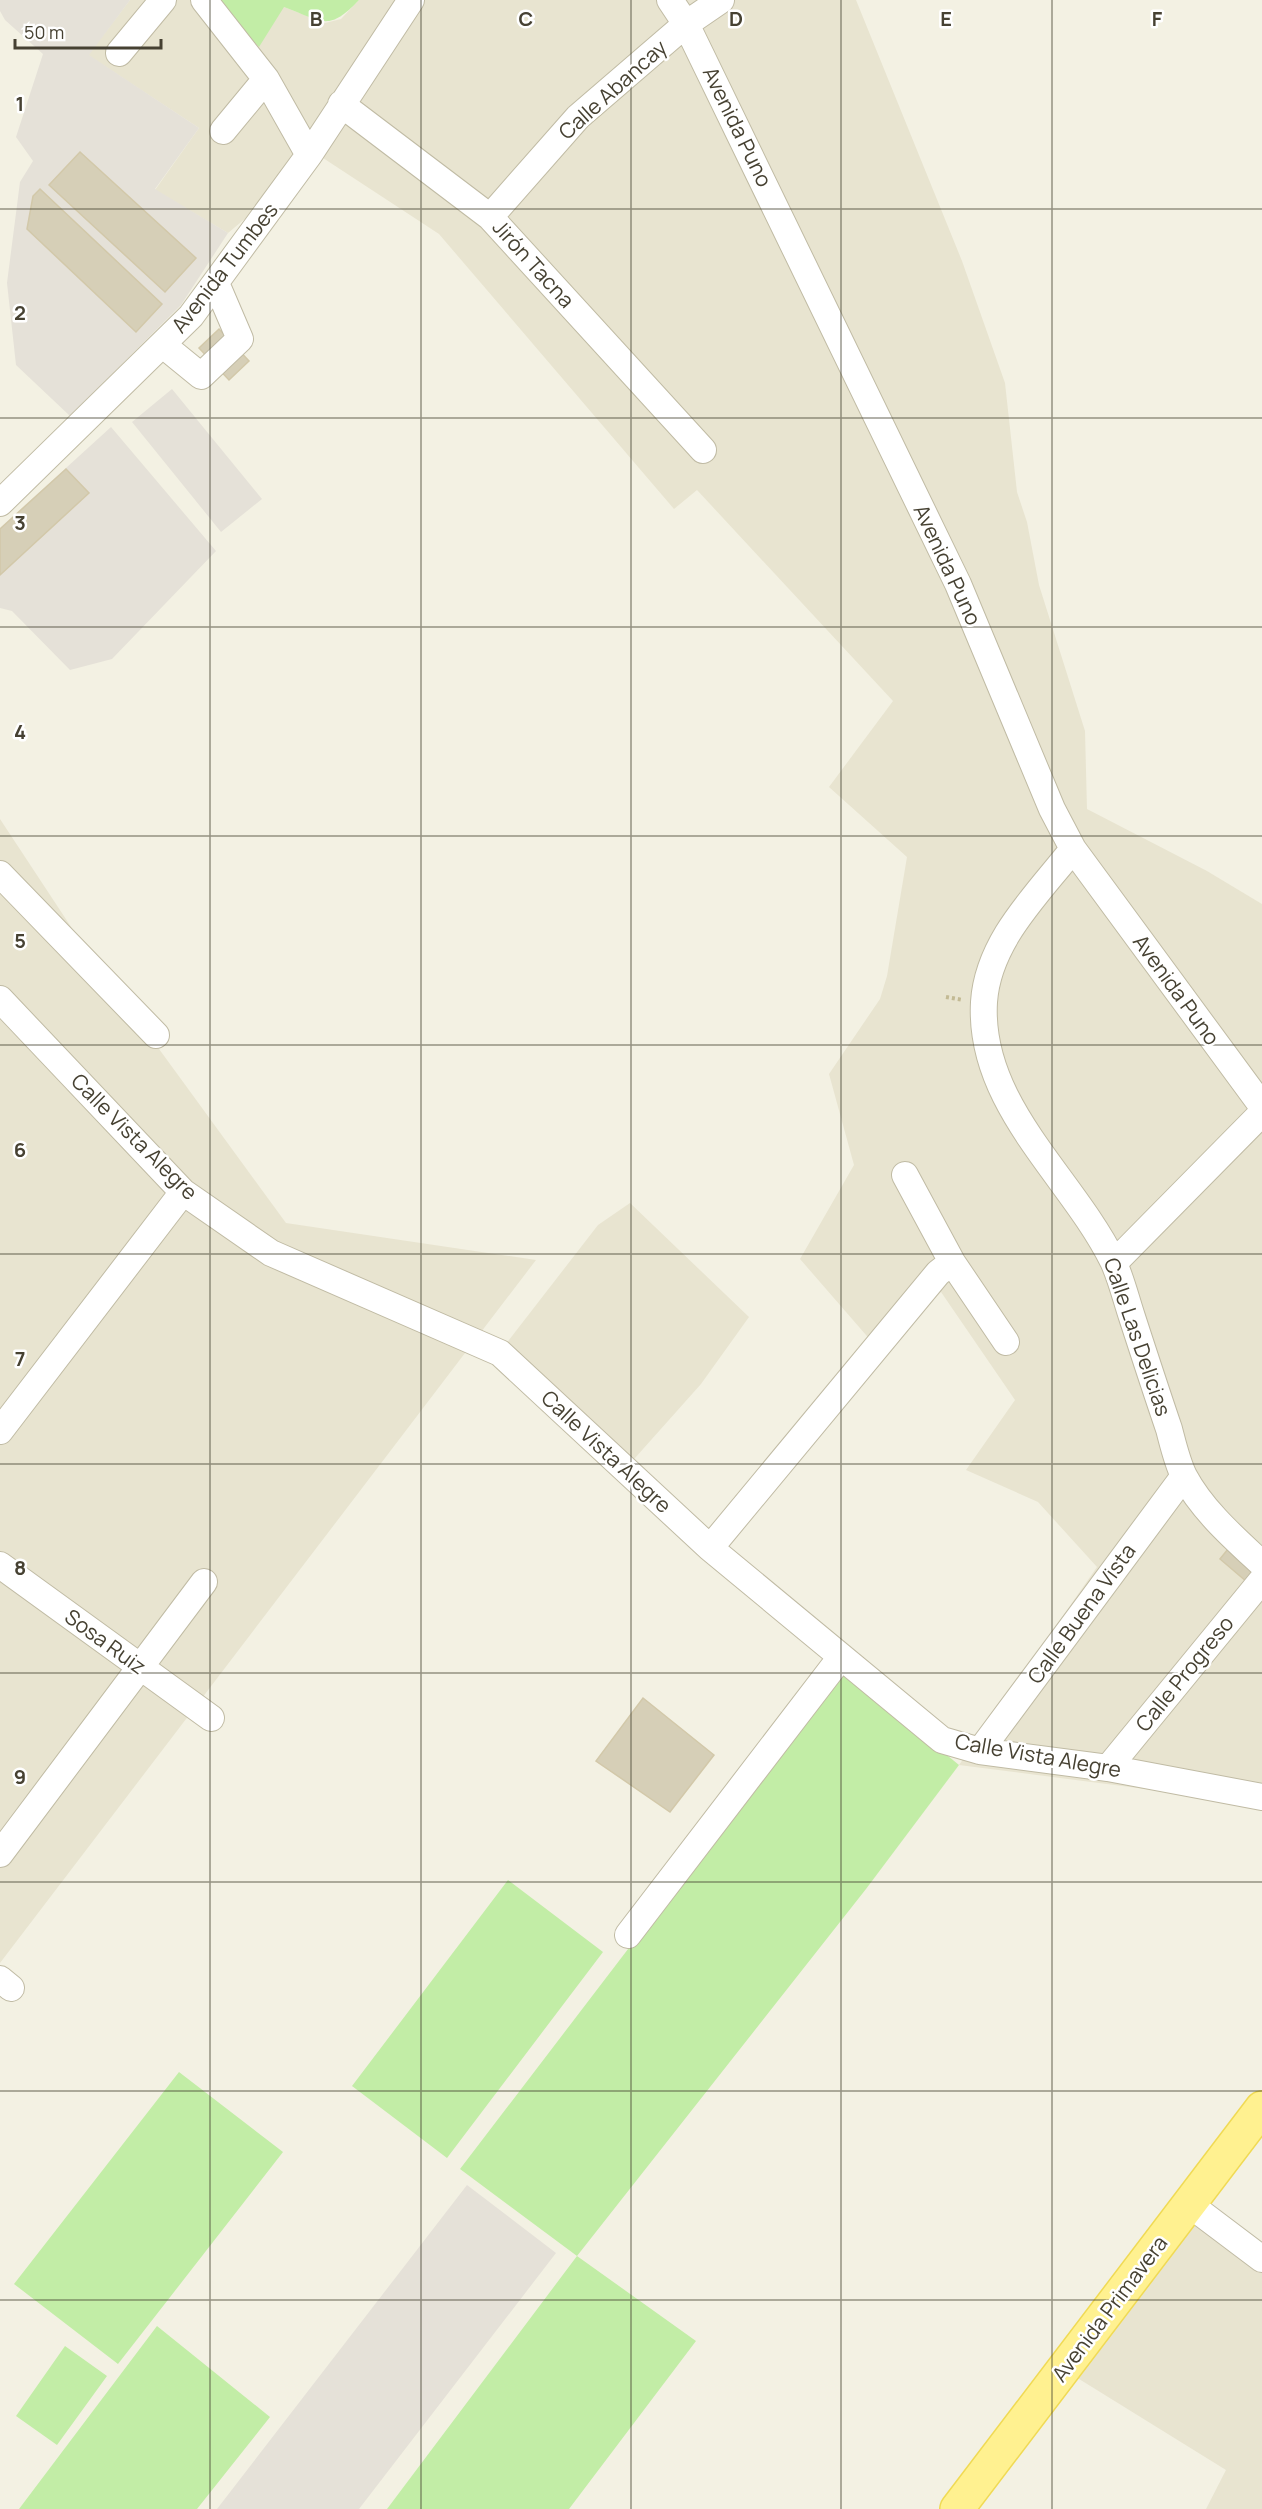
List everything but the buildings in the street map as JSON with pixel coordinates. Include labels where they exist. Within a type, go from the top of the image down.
[{"type":"main road","name":"Avenida Primavera","points":[[957,2509],[1262,2108]]},
{"type":"street","points":[[119,53],[163,0]]},
{"type":"street","points":[[204,0],[266,79],[309,155]]},
{"type":"street","name":"Avenida Tumbes","points":[[0,503],[164,345],[216,284],[309,155],[411,0]]},
{"type":"street","name":"Avenida Puno","points":[[670,0],[686,24],[958,584],[1052,809],[1074,849],[1262,1106]]},
{"type":"street","name":"Calle Abancay","points":[[490,216],[578,117],[686,24],[721,0]]},
{"type":"street","points":[[223,131],[266,79]]},
{"type":"street","name":"Jirón Tacna","points":[[341,104],[490,216],[703,450]]},
{"type":"street","points":[[164,345],[201,376],[240,339],[216,284]]},
{"type":"street","name":"Calle Las Delicias","points":[[1074,849],[1013,926],[995,953],[987,977],[984,1004],[985,1031],[991,1065],[1003,1090],[1114,1263],[1184,1476],[1208,1510],[1262,1564]]},
{"type":"street","points":[[0,874],[156,1035]]},
{"type":"street","name":"Calle Vista Alegre","points":[[0,999],[183,1192],[271,1253],[500,1353],[633,1479],[710,1548],[942,1740],[980,1751],[1108,1768],[1262,1797]]},
{"type":"street","points":[[1114,1263],[1262,1113]]},
{"type":"street","points":[[906,1175],[951,1262],[1006,1342]]},
{"type":"street","points":[[0,1431],[183,1192]]},
{"type":"street","points":[[710,1548],[938,1273],[951,1262]]},
{"type":"street","name":"Calle Buena Vista","points":[[980,1751],[1184,1476]]},
{"type":"street","name":"Sosa Ruiz","points":[[0,1565],[211,1718]]},
{"type":"street","name":"Calle Progreso","points":[[1108,1768],[1262,1580]]},
{"type":"street","points":[[0,1854],[204,1582]]},
{"type":"street","points":[[628,1935],[842,1657]]},
{"type":"street","points":[[1189,2204],[1262,2259]]},
{"type":"shaded area","points":[[0,0],[130,0],[89,55],[199,128],[155,189],[228,233],[181,305],[70,416],[16,365],[7,283],[20,182],[33,161],[16,137],[43,54],[5,20],[0,11]]},
{"type":"shaded area","points":[[130,0],[215,0],[284,7],[325,23],[341,19],[359,0],[856,0],[962,261],[1005,383],[1017,492],[1027,522],[1039,585],[1085,731],[1087,809],[1207,871],[1262,904],[1262,1804],[959,1765],[1097,1567],[1038,1502],[966,1470],[1015,1400],[941,1292],[879,1350],[800,1259],[854,1165],[829,1074],[880,999],[887,976],[907,857],[829,787],[893,701],[697,490],[674,509],[439,234],[320,156],[228,233],[155,190],[199,128],[88,55]]},
{"type":"shaded area","points":[[172,389],[262,499],[221,532],[132,422]]},
{"type":"shaded area","points":[[111,427],[216,551],[112,659],[70,670],[12,611],[0,608],[0,528]]},
{"type":"shaded area","points":[[0,819],[81,942],[286,1223],[536,1260],[0,1963]]},
{"type":"shaded area","points":[[630,1203],[749,1317],[701,1384],[627,1467],[502,1349],[598,1225]]},
{"type":"shaded area","points":[[467,2185],[556,2253],[359,2509],[217,2509]]},
{"type":"shaded area","points":[[1203,2204],[1262,2248],[1262,2509],[1206,2509],[1226,2470],[1071,2374]]},
{"type":"green space","points":[[215,0],[359,0],[340,17],[324,21],[284,7],[259,47]]},
{"type":"green space","points":[[842,1669],[959,1765],[866,1889],[577,2256],[460,2169]]},
{"type":"green space","points":[[508,1880],[603,1952],[447,2158],[352,2086]]},
{"type":"green space","points":[[179,2072],[283,2152],[118,2364],[14,2284]]},
{"type":"green space","points":[[577,2256],[696,2341],[569,2509],[387,2509]]},
{"type":"green space","points":[[157,2326],[270,2417],[197,2509],[19,2509]]},
{"type":"green space","points":[[65,2346],[107,2376],[57,2445],[16,2416]]}]
